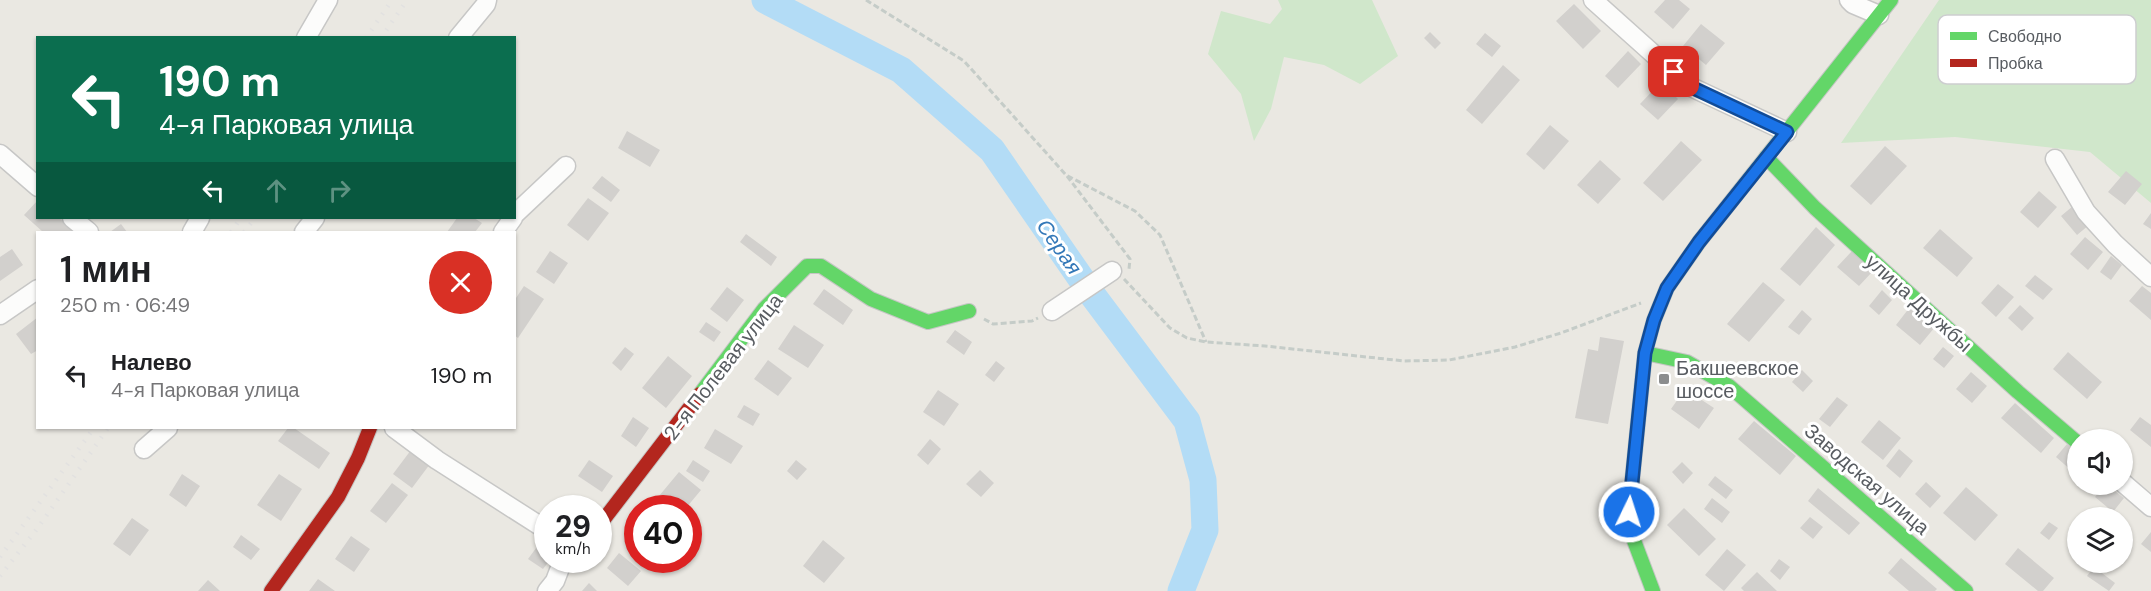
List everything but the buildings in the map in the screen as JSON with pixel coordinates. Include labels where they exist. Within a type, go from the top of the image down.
[{"type":"street","points":[[307,36],[328,0]]},
{"type":"street","points":[[460,36],[487,0]]},
{"type":"street","points":[[1593,0],[1689,86],[1787,132]]},
{"type":"street","points":[[1849,0],[1879,15]]},
{"type":"street","points":[[1653,591],[1634,538],[1629,512],[1645,353],[1654,320],[1667,288],[1699,242],[1891,0]]},
{"type":"street","points":[[0,154],[36,185]]},
{"type":"street","name":"улица Дружбы","points":[[1766,157],[1815,208],[2067,434]]},
{"type":"street","points":[[2055,159],[2086,212],[2115,244],[2151,277]]},
{"type":"street","points":[[516,214],[566,166]]},
{"type":"street","points":[[73,219],[88,231]]},
{"type":"street","points":[[305,231],[314,219]]},
{"type":"street","name":"2-я Полевая улица","points":[[612,509],[764,309],[807,266],[821,266],[871,299],[928,322],[969,310]]},
{"type":"street","points":[[1052,311],[1112,271]]},
{"type":"street","points":[[0,315],[36,290]]},
{"type":"street","name":"Заводская улица","points":[[1645,353],[1687,362],[1729,386],[1966,591]]},
{"type":"street","points":[[144,449],[167,429]]},
{"type":"street","points":[[271,591],[338,497],[370,429]]},
{"type":"street","points":[[395,429],[437,460],[534,522]]},
{"type":"street","points":[[2133,491],[2151,507]]},
{"type":"street","points":[[547,591],[558,573]]},
{"type":"path","points":[[866,0],[964,62],[1066,175],[1130,259],[1127,282]]},
{"type":"path","points":[[1066,175],[1135,211],[1160,235],[1206,342]]},
{"type":"path","points":[[1112,271],[1115,269],[1170,328],[1187,338],[1206,342],[1404,361],[1449,360],[1515,348],[1647,300],[1667,288]]},
{"type":"path","points":[[969,310],[993,324],[1032,321],[1052,311]]},
{"type":"green space","points":[[1278,0],[1372,0],[1398,56],[1360,84],[1324,65],[1284,57],[1271,109],[1254,141],[1241,94],[1208,54],[1221,11],[1270,24],[1282,9]]},
{"type":"green space","points":[[1939,0],[2151,0],[2151,203],[2090,152],[1955,137],[1841,143]]},
{"type":"waterway","name":"Серая","points":[[765,0],[901,70],[992,150],[1091,293],[1187,421],[1203,480],[1205,530],[1181,591]]},
{"type":"railway","points":[[367,36],[392,0]]},
{"type":"railway","points":[[382,36],[407,0]]},
{"type":"railway","points":[[232,231],[240,219]]},
{"type":"railway","points":[[245,231],[254,219]]},
{"type":"railway","points":[[0,557],[93,429]]},
{"type":"railway","points":[[0,576],[37,529],[107,429]]},
{"type":"traffic: fast","points":[[1653,591],[1633,538],[1629,512],[1645,353],[1654,320],[1667,288],[1699,242],[1891,0]]},
{"type":"traffic: fast","points":[[1766,157],[1815,208],[2067,434]]},
{"type":"traffic: fast","points":[[700,394],[764,309],[807,266],[821,266],[871,299],[928,322],[969,311]]},
{"type":"traffic: fast","points":[[1645,353],[1687,362],[1729,386],[1966,591]]},
{"type":"traffic: jam","points":[[612,509],[700,394]]},
{"type":"traffic: jam","points":[[271,591],[338,497],[370,429]]},
{"type":"place","name":"Бакшеевское шоссе","points":[[1664,379]]},
{"type":"route","points":[[1629,512],[1645,353],[1654,320],[1667,288],[1699,242],[1787,132],[1689,86],[1674,72]]}]
